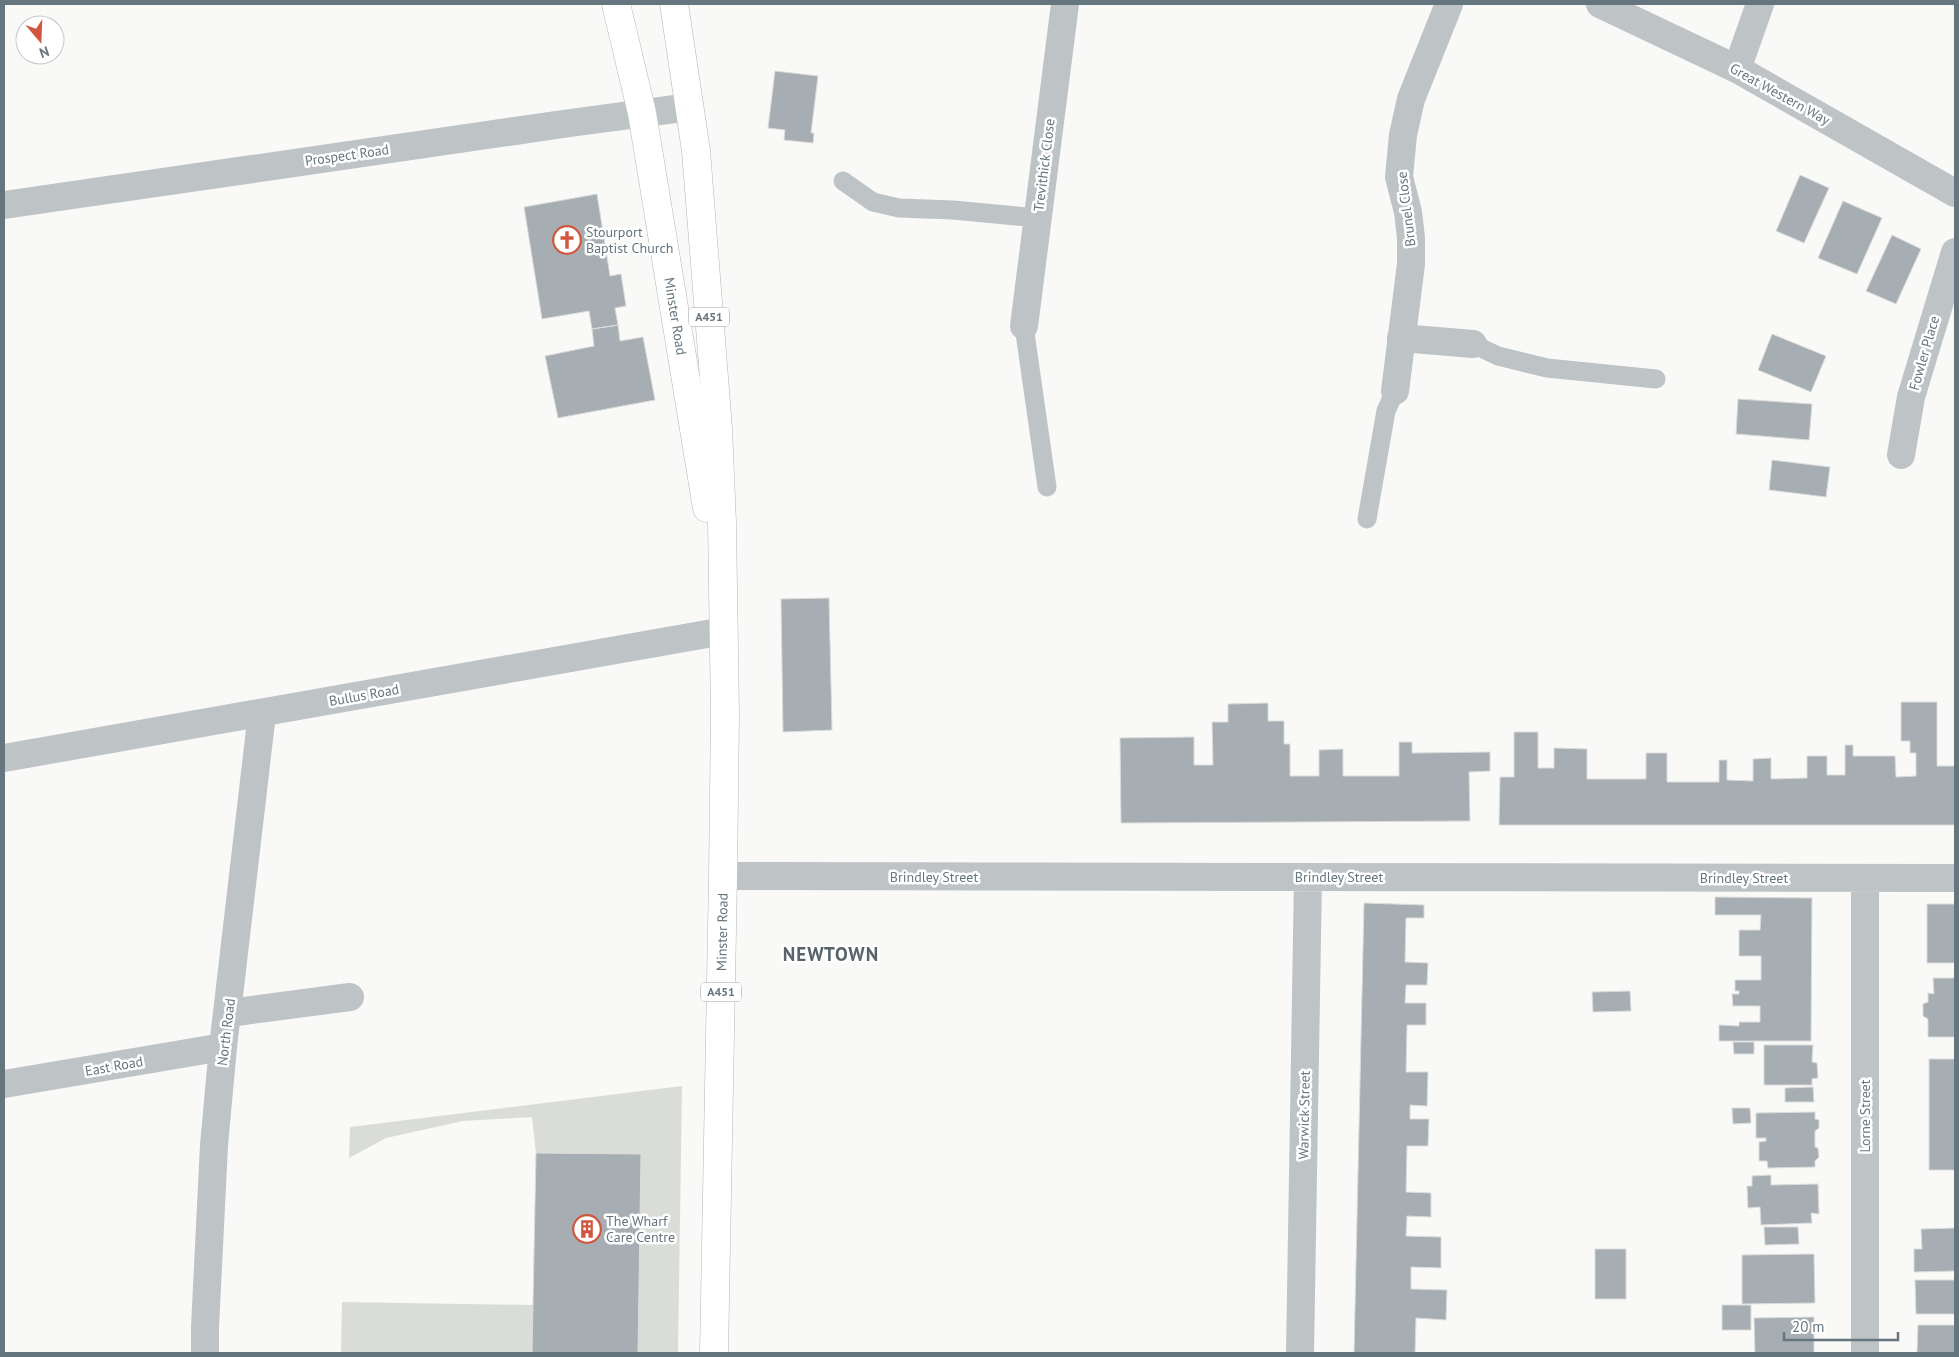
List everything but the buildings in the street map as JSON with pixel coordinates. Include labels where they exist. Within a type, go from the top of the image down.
[{"type":"main road","name":"Minster Road","points":[[616,4],[642,113],[707,511],[724,631]]},
{"type":"main road","name":"Minster Road","points":[[674,4],[696,151],[718,428],[722,523],[724,631],[723,876],[714,1353]]},
{"type":"street","name":"Trevithick Close","points":[[1024,326],[1065,4]]},
{"type":"street","name":"Brunel Close","points":[[1395,391],[1410,264],[1411,238],[1408,212],[1399,177],[1403,136],[1411,99],[1449,4]]},
{"type":"street","name":"Great Western Way","points":[[1600,4],[1737,69],[1955,193]]},
{"type":"street","points":[[1737,69],[1760,4]]},
{"type":"street","name":"Prospect Road","points":[[4,205],[690,107]]},
{"type":"street","name":"Fowler Place","points":[[1901,456],[1911,397],[1955,252]]},
{"type":"street","points":[[1401,338],[1472,344]]},
{"type":"street","name":"Bullus Road","points":[[4,758],[724,631]]},
{"type":"street","name":"North Road","points":[[205,1353],[214,1146],[223,1047],[262,712]]},
{"type":"street","name":"Brindley Street","points":[[723,876],[1955,878]]},
{"type":"street","name":"Warwick Street","points":[[1300,1353],[1308,877]]},
{"type":"street","name":"Lorne Street","points":[[1865,878],[1865,1353]]},
{"type":"street","points":[[228,1013],[350,996]]},
{"type":"street","name":"East Road","points":[[4,1084],[223,1047]]},
{"type":"lane","points":[[843,181],[874,202],[899,208],[952,210],[1038,218]]},
{"type":"lane","points":[[1024,326],[1047,487]]},
{"type":"lane","points":[[1472,344],[1498,356],[1547,368],[1656,378]]},
{"type":"lane","points":[[1367,519],[1386,411],[1395,391]]},
{"type":"shaded area","points":[[682,1086],[678,1353],[638,1353],[641,1154],[536,1153],[532,1117],[463,1121],[386,1138],[349,1158],[350,1127]]},
{"type":"shaded area","points":[[342,1302],[533,1305],[532,1353],[341,1353]]},
{"type":"place","name":"Stourport Baptist Church","points":[[567,240]]},
{"type":"place","name":"The Wharf Care Centre","points":[[587,1229]]},
{"type":"district","name":"NEWTOWN","points":[[831,954]]}]
